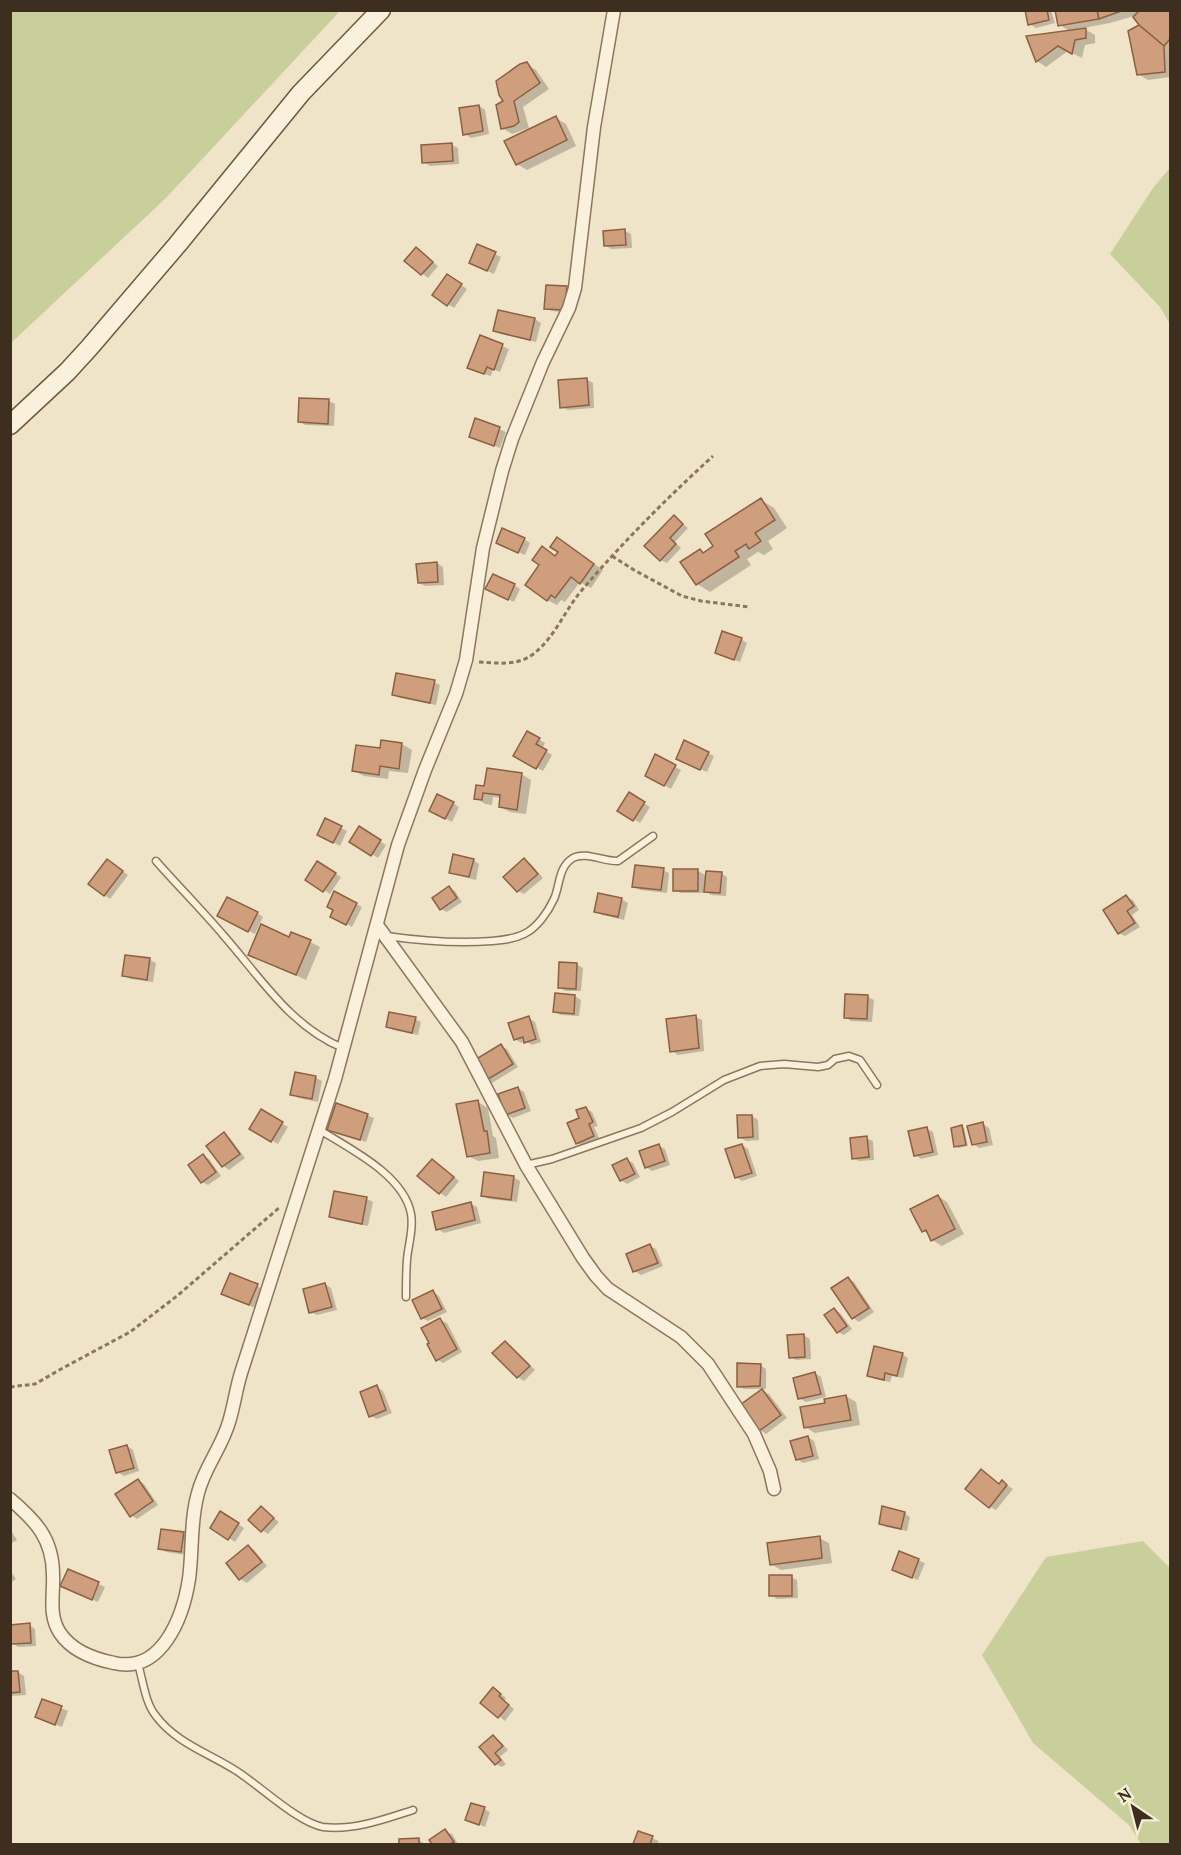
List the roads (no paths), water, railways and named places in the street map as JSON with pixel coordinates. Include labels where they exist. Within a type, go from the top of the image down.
[{"type":"street","points":[[10,425],[67,372],[89,348],[177,245],[301,93],[381,10]]},
{"type":"street","points":[[10,1499],[43,1532],[49,1546],[54,1577],[51,1599],[53,1618],[59,1632],[71,1645],[85,1654],[126,1666],[138,1664],[150,1658],[161,1648],[172,1633],[181,1612],[189,1581],[193,1515],[198,1491],[229,1423],[241,1373],[343,1048],[411,803],[456,694],[466,660],[483,548],[502,471],[524,409],[569,308],[575,288],[594,128],[614,10]]},
{"type":"street","points":[[377,926],[462,1042],[526,1166],[583,1258],[608,1289],[681,1337],[708,1364],[754,1434],[770,1471],[774,1489]]},
{"type":"lane","points":[[385,936],[454,943],[508,939],[523,935],[534,927],[545,914],[554,899],[560,874],[572,858],[581,856],[618,861],[653,836]]},
{"type":"lane","points":[[156,861],[220,930],[293,1016],[327,1041],[343,1048]]},
{"type":"lane","points":[[526,1166],[641,1128],[724,1080],[760,1066],[784,1064],[818,1067],[828,1065],[835,1059],[849,1056],[860,1060],[877,1085]]},
{"type":"lane","points":[[318,1129],[369,1161],[389,1177],[402,1192],[412,1216],[407,1259],[406,1297]]},
{"type":"lane","points":[[138,1664],[154,1714],[163,1724],[184,1741],[235,1770],[306,1820],[322,1827],[345,1826],[385,1819],[413,1810]]}]
